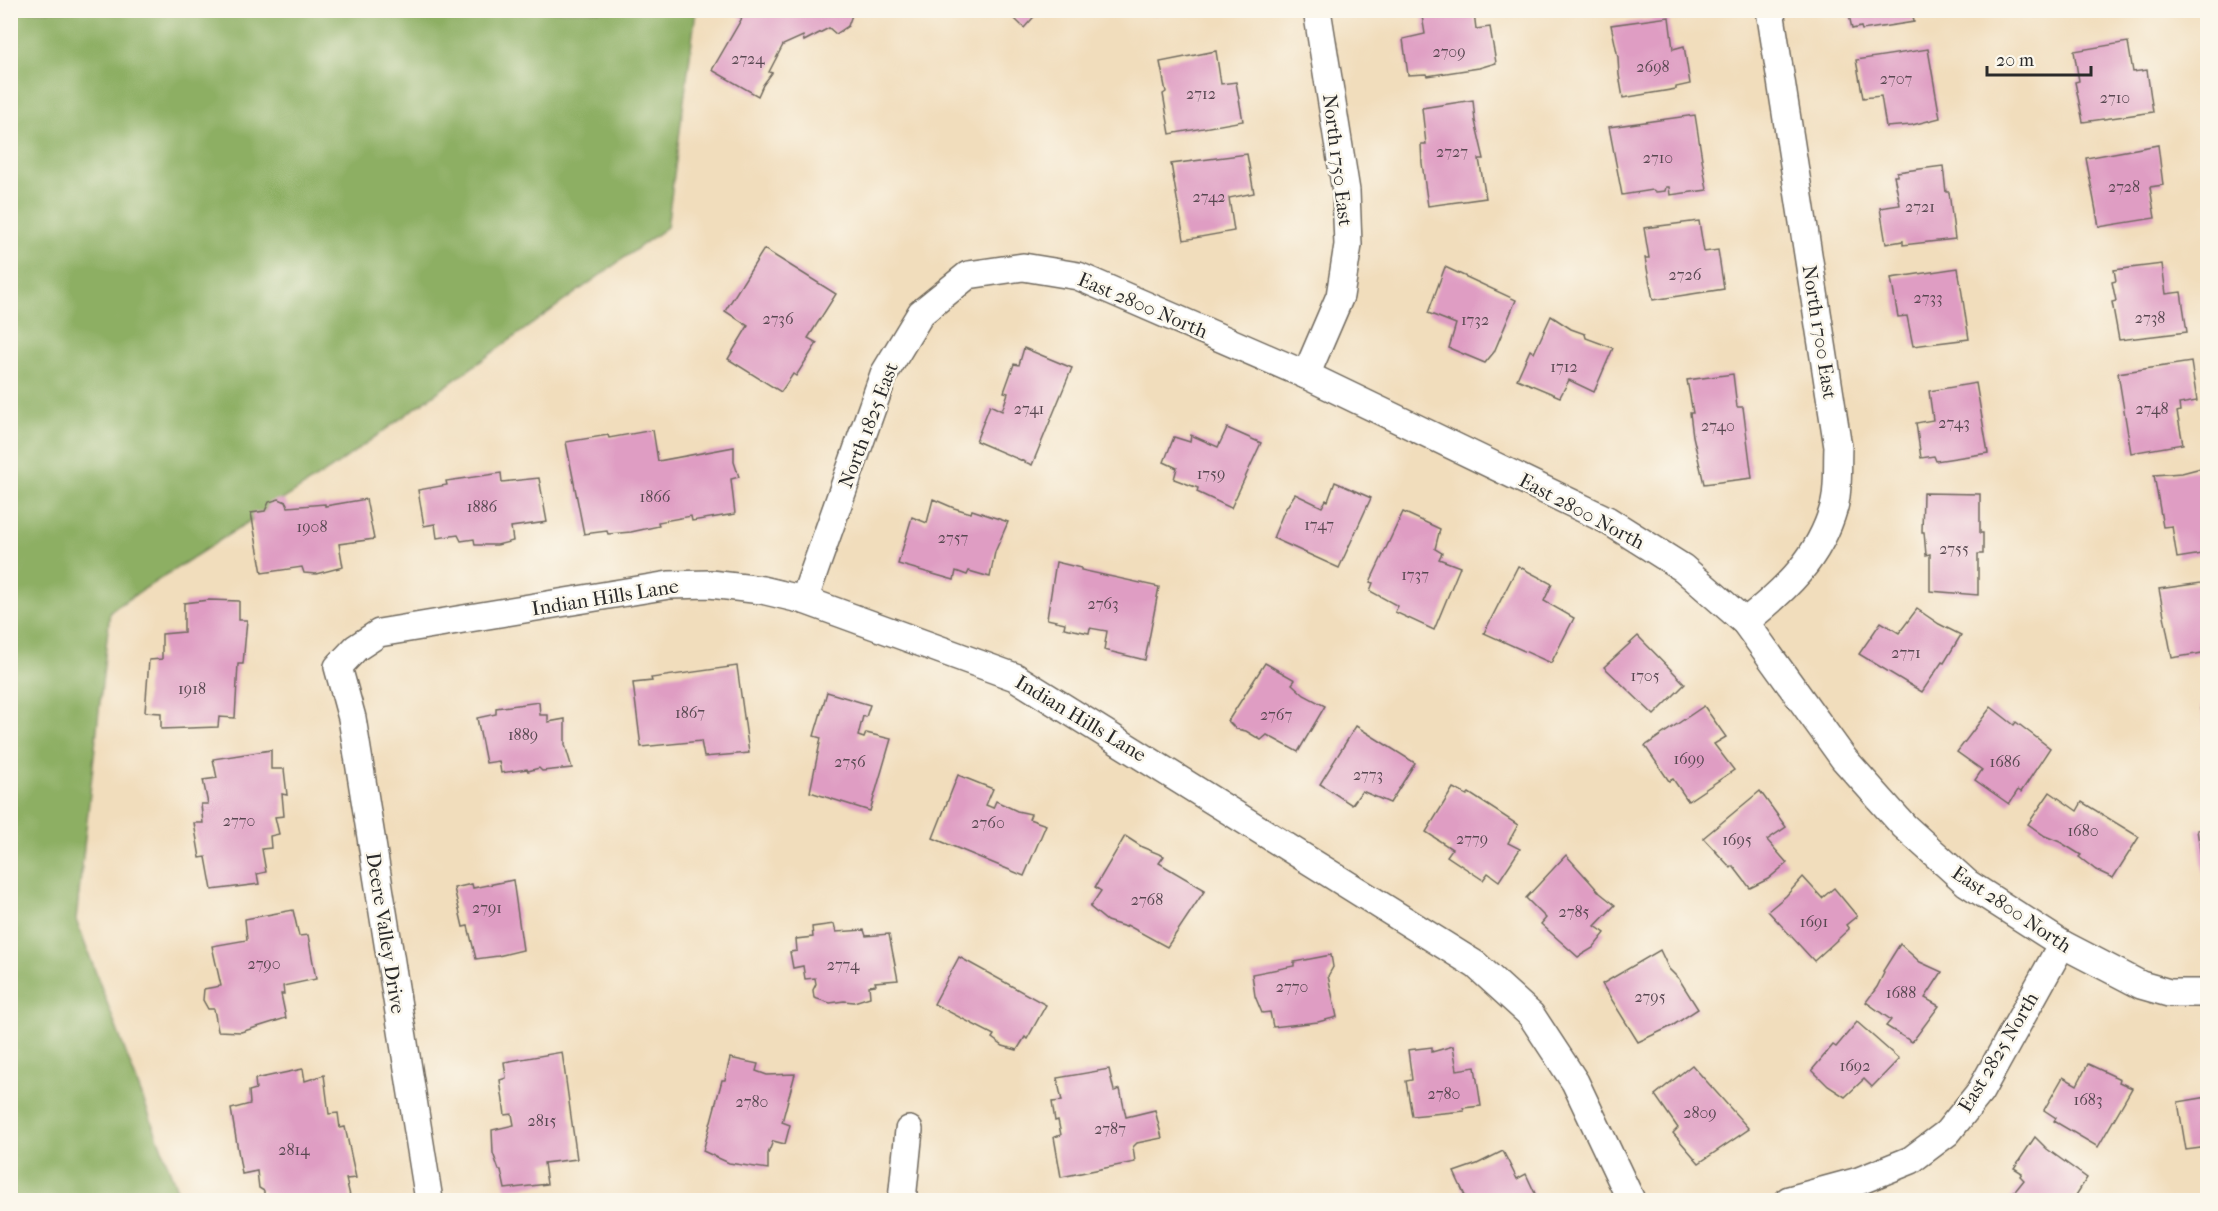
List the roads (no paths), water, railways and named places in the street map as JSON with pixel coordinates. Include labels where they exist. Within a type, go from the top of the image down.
[{"type":"street","name":"North 1750 East","points":[[1306,375],[1340,296],[1348,245],[1347,191],[1317,10]]},
{"type":"street","name":"North 1700 East","points":[[1745,622],[1776,597],[1813,556],[1834,506],[1838,447],[1770,10]]},
{"type":"street","name":"East 2800 North","points":[[968,275],[1023,267],[1078,276],[1306,375],[1607,520],[1683,568],[1745,622],[1844,759],[1904,826],[1967,883],[2062,944],[2141,985],[2169,993],[2208,993]]},
{"type":"street","name":"North 1825 East","points":[[804,600],[884,374],[921,313],[968,275]]},
{"type":"street","name":"Indian Hills Lane","points":[[338,667],[356,648],[379,633],[669,585],[710,584],[762,590],[804,600],[1016,676],[1476,966],[1531,1015],[1575,1083],[1630,1200]]},
{"type":"street","name":"Deere Valley Drive","points":[[338,667],[352,718],[429,1200]]},
{"type":"street","name":"East 2825 North","points":[[1789,1200],[1859,1181],[1911,1160],[1947,1133],[1980,1092],[2062,944]]},
{"type":"street","points":[[902,1200],[909,1130]]}]
